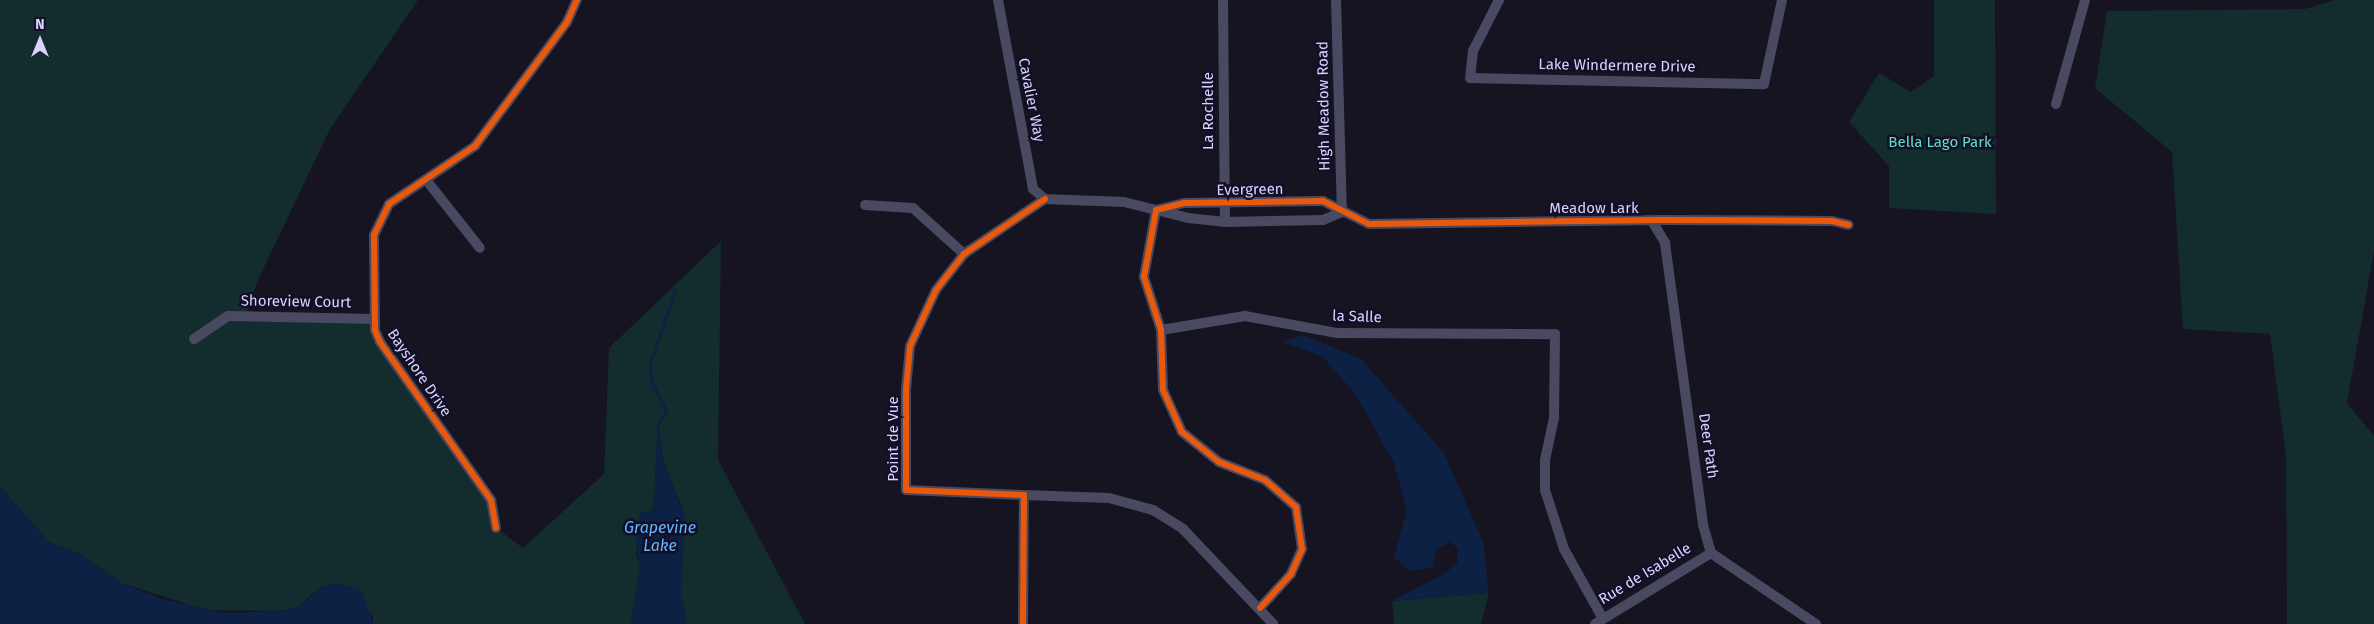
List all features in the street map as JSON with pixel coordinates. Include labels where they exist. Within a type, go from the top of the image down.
[{"type":"street","name":"Bayshore Drive","points":[[496,528],[491,500],[380,342],[375,319],[376,226],[389,204],[427,181],[475,146],[567,22],[577,0]]},
{"type":"street","name":"Cavalier Way","points":[[998,0],[1033,189],[1045,199]]},
{"type":"street","name":"La Rochelle","points":[[1224,0],[1224,222]]},
{"type":"street","name":"High Meadow Road","points":[[1336,0],[1342,212]]},
{"type":"street","name":"Lake Windermere Drive","points":[[1499,0],[1474,51],[1470,78],[1764,84],[1782,0]]},
{"type":"street","points":[[2056,104],[2085,0]]},
{"type":"street","points":[[427,181],[480,248]]},
{"type":"street","name":"Evergreen","points":[[1045,199],[1124,202],[1156,210],[1224,222],[1323,220],[1342,212]]},
{"type":"street","name":"Point de Vue","points":[[1045,199],[964,254],[936,290],[910,346],[903,482],[913,493],[1109,498],[1153,510],[1183,529],[1260,608],[1273,624]]},
{"type":"street","name":"Evergreen","points":[[1156,210],[1184,203],[1323,201],[1342,212]]},
{"type":"street","points":[[865,206],[913,208],[964,254]]},
{"type":"street","points":[[1156,210],[1144,277],[1160,330],[1163,390],[1182,432],[1219,462],[1264,480],[1296,507],[1302,549],[1291,574],[1260,608]]},
{"type":"street","name":"Meadow Lark","points":[[1342,212],[1368,224],[1832,221],[1849,225]]},
{"type":"street","name":"Deer Path","points":[[1652,221],[1665,243],[1703,525],[1711,552]]},
{"type":"street","name":"Shoreview Court","points":[[194,340],[228,316],[375,319]]},
{"type":"street","name":"la Salle","points":[[1160,330],[1245,316],[1337,333],[1555,334],[1554,418],[1544,460],[1545,490],[1564,549],[1598,620]]},
{"type":"street","points":[[1023,624],[1024,495]]},
{"type":"street","points":[[1711,552],[1816,624]]},
{"type":"street","name":"Rue de Isabelle","points":[[1598,620],[1711,552]]},
{"type":"green space","points":[[0,0],[418,0],[330,129],[257,282],[247,314],[375,319],[375,330],[491,500],[496,528],[523,548],[604,474],[609,348],[721,241],[718,460],[805,624],[687,624],[681,595],[682,508],[664,463],[658,424],[654,504],[636,552],[640,567],[631,624],[373,624],[373,616],[313,593],[297,608],[278,611],[206,610],[121,583],[80,554],[49,542],[0,487]]},
{"type":"green space","name":"Bella Lago Park","points":[[1934,0],[1995,0],[1996,214],[1889,208],[1889,166],[1849,122],[1879,73],[1911,92],[1934,76]]},
{"type":"green space","points":[[2335,0],[2374,0],[2374,251],[2347,403],[2374,436],[2374,624],[2287,624],[2286,455],[2270,334],[2183,329],[2172,152],[2095,88],[2107,11],[2305,9]]},
{"type":"green space","points":[[1489,593],[1481,624],[1394,624],[1392,601]]},
{"type":"water","points":[[1303,335],[1361,359],[1444,453],[1483,542],[1489,593],[1392,601],[1444,574],[1457,563],[1458,548],[1450,542],[1436,549],[1433,567],[1409,571],[1394,557],[1407,511],[1394,463],[1356,395],[1323,357],[1283,342]]},
{"type":"water","name":"Grapevine Lake","points":[[658,421],[664,463],[685,517],[681,595],[687,624],[631,624],[640,567],[635,537],[641,512],[652,511],[654,505]]},
{"type":"water","points":[[0,487],[49,542],[80,554],[121,583],[162,599],[226,613],[278,611],[297,608],[323,586],[339,583],[363,592],[373,624],[0,624]]},
{"type":"waterway","points":[[658,424],[666,411],[651,380],[650,364],[675,291]]},
{"type":"cycle path","points":[[496,528],[491,500],[380,342],[375,330],[374,235],[389,204],[475,146],[567,22],[577,0]]},
{"type":"cycle path","points":[[1023,624],[1024,495],[906,490],[906,390],[910,346],[936,290],[964,254],[1045,199]]},
{"type":"cycle path","points":[[1260,608],[1291,574],[1302,549],[1296,507],[1265,480],[1219,462],[1182,432],[1163,390],[1161,330],[1144,277],[1156,210],[1184,203],[1323,201],[1369,224],[1662,220],[1832,221],[1849,225]]}]
